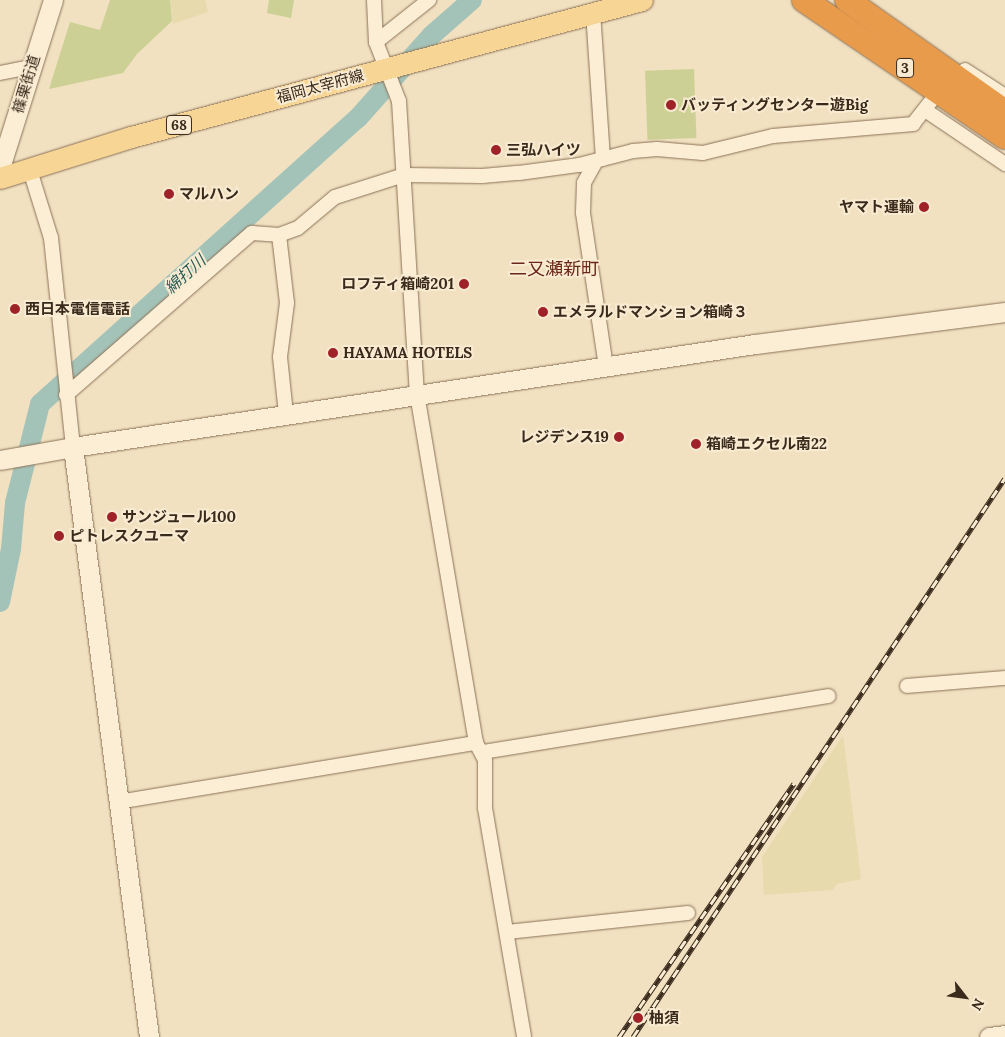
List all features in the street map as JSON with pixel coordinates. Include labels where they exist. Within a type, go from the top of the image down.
[{"type":"highway","name":"3","points":[[804,0],[1005,137]]},
{"type":"highway","name":"3","points":[[847,0],[1005,112]]},
{"type":"main road","name":"福岡太宰府線","points":[[0,178],[29,167],[358,75],[384,63],[418,59],[642,0]]},
{"type":"street","name":"篠栗街道","points":[[0,168],[53,0]]},
{"type":"street","points":[[374,0],[376,42],[398,101],[417,394],[479,747],[486,769],[485,808],[524,1037]]},
{"type":"street","points":[[376,42],[429,0]]},
{"type":"street","points":[[593,12],[599,160],[584,183],[583,212],[606,366]]},
{"type":"street","points":[[933,62],[958,65],[1005,96]]},
{"type":"street","points":[[0,73],[32,67]]},
{"type":"street","points":[[66,390],[252,233],[279,235],[298,228],[335,197],[404,175],[482,176],[599,160],[657,149],[703,153],[773,136],[913,124],[939,91]]},
{"type":"street","points":[[925,110],[1005,164]]},
{"type":"street","points":[[29,167],[51,238],[66,390],[149,1037]]},
{"type":"street","points":[[279,235],[287,303],[280,357],[286,414]]},
{"type":"street","points":[[2,460],[73,446],[606,366],[1005,312]]},
{"type":"street","points":[[907,686],[1005,678]]},
{"type":"street","points":[[118,802],[828,696]]},
{"type":"street","points":[[507,932],[688,913]]},
{"type":"street","points":[[989,1037],[1005,1035]]},
{"type":"shaded area","points":[[170,0],[205,0],[208,12],[173,24]]},
{"type":"shaded area","points":[[843,735],[861,879],[837,884],[833,890],[764,895],[762,857]]},
{"type":"green space","points":[[110,0],[170,0],[172,21],[137,54],[123,73],[49,89],[70,22],[100,30]]},
{"type":"green space","points":[[269,0],[294,0],[291,18],[267,13]]},
{"type":"green space","name":"バッティングセンター遊Big","points":[[694,69],[696,138],[647,140],[645,71]]},
{"type":"waterway","name":"綿打川","points":[[0,602],[11,549],[15,503],[40,404],[358,118],[432,35],[472,0]]},
{"type":"railway","points":[[633,1037],[1005,478]]},
{"type":"railway","points":[[619,1037],[794,783]]},
{"type":"place","name":"バッティングセンター遊Big","points":[[671,105]]},
{"type":"place","name":"三弘ハイツ","points":[[496,150]]},
{"type":"place","name":"マルハン","points":[[169,194]]},
{"type":"place","name":"ヤマト運輸","points":[[924,207]]},
{"type":"place","name":"ロフティ箱崎201","points":[[464,284]]},
{"type":"place","name":"西日本電信電話","points":[[15,309]]},
{"type":"place","name":"エメラルドマンション箱崎３","points":[[543,312]]},
{"type":"place","name":"HAYAMA HOTELS","points":[[333,353]]},
{"type":"place","name":"レジデンス19","points":[[619,437]]},
{"type":"place","name":"箱崎エクセル南22","points":[[696,444]]},
{"type":"place","name":"サンジュール100","points":[[112,517]]},
{"type":"place","name":"ピトレスクユーマ","points":[[59,536]]},
{"type":"place","name":"柚須","points":[[638,1018]]},
{"type":"district","name":"二又瀬新町","points":[[554,269]]}]
